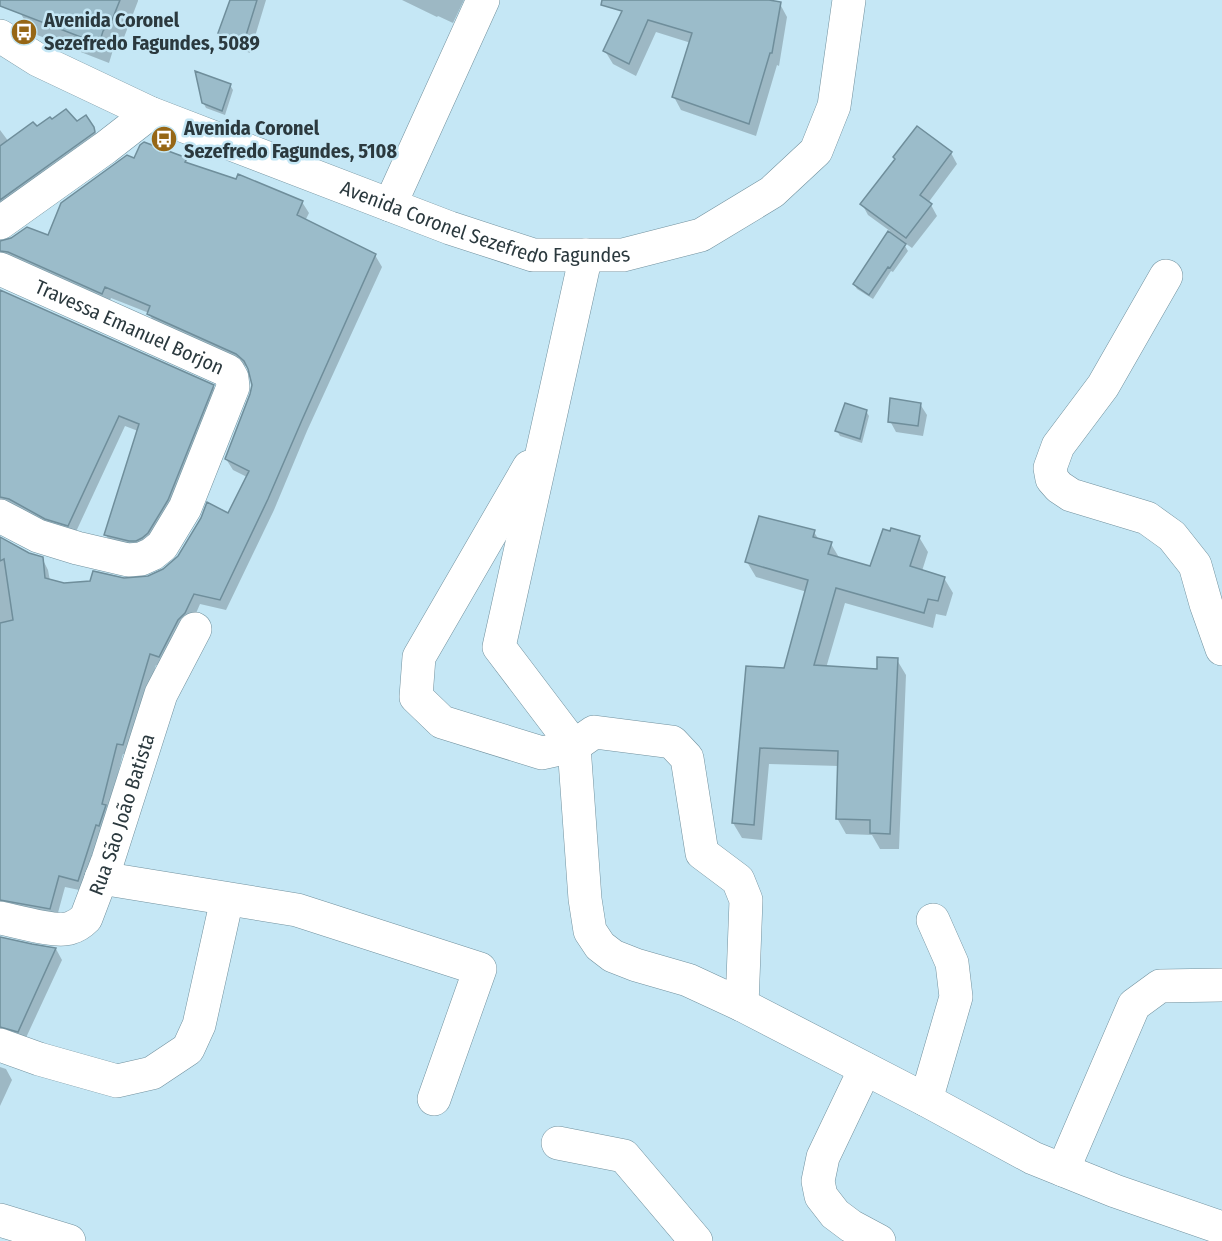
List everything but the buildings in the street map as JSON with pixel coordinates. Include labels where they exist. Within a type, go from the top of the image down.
[{"type":"street","points":[[390,205],[483,0]]},
{"type":"street","name":"Avenida Coronel Sezefredo Fagundes","points":[[0,36],[38,60],[150,113],[450,228],[532,255],[623,255],[701,235],[772,192],[816,151],[834,106],[849,0]]},
{"type":"street","points":[[0,223],[150,113]]},
{"type":"street","points":[[586,255],[499,647],[574,746],[585,899],[590,931],[600,946],[613,956],[688,980],[742,1005],[1033,1158],[1115,1191],[1222,1228]]},
{"type":"street","name":"Travessa Emanuel Borjon","points":[[0,269],[228,371],[233,387],[185,508],[162,546],[152,554],[141,559],[128,560],[77,548],[38,536],[0,516]]},
{"type":"street","points":[[1166,276],[1103,386],[1058,446],[1050,468],[1052,478],[1059,487],[1071,495],[1147,519],[1172,536],[1195,565],[1222,649]]},
{"type":"street","points":[[545,439],[418,657],[416,697],[442,722],[542,753],[574,746],[594,732],[672,742],[687,758],[702,853],[738,880],[746,900],[742,1005]]},
{"type":"street","name":"Rua São João Batista","points":[[0,918],[68,929],[78,925],[86,918],[108,860],[161,694],[195,629]]},
{"type":"street","points":[[101,878],[297,910],[480,969],[434,1099]]},
{"type":"street","points":[[0,1045],[117,1082],[152,1073],[188,1049],[199,1025],[227,898]]},
{"type":"street","points":[[926,1100],[956,997],[952,963],[933,920]]},
{"type":"street","points":[[1063,1170],[1134,1005],[1160,986],[1222,985]]},
{"type":"street","points":[[865,1069],[823,1157],[818,1182],[821,1196],[835,1215],[879,1241]]},
{"type":"street","points":[[558,1143],[624,1156],[696,1241]]},
{"type":"street","points":[[0,1220],[61,1240]]},
{"type":"place","name":"Avenida Coronel Sezefredo Fagundes, 5089","points":[[24,32]]},
{"type":"place","name":"Avenida Coronel Sezefredo Fagundes, 5108","points":[[164,139]]}]
